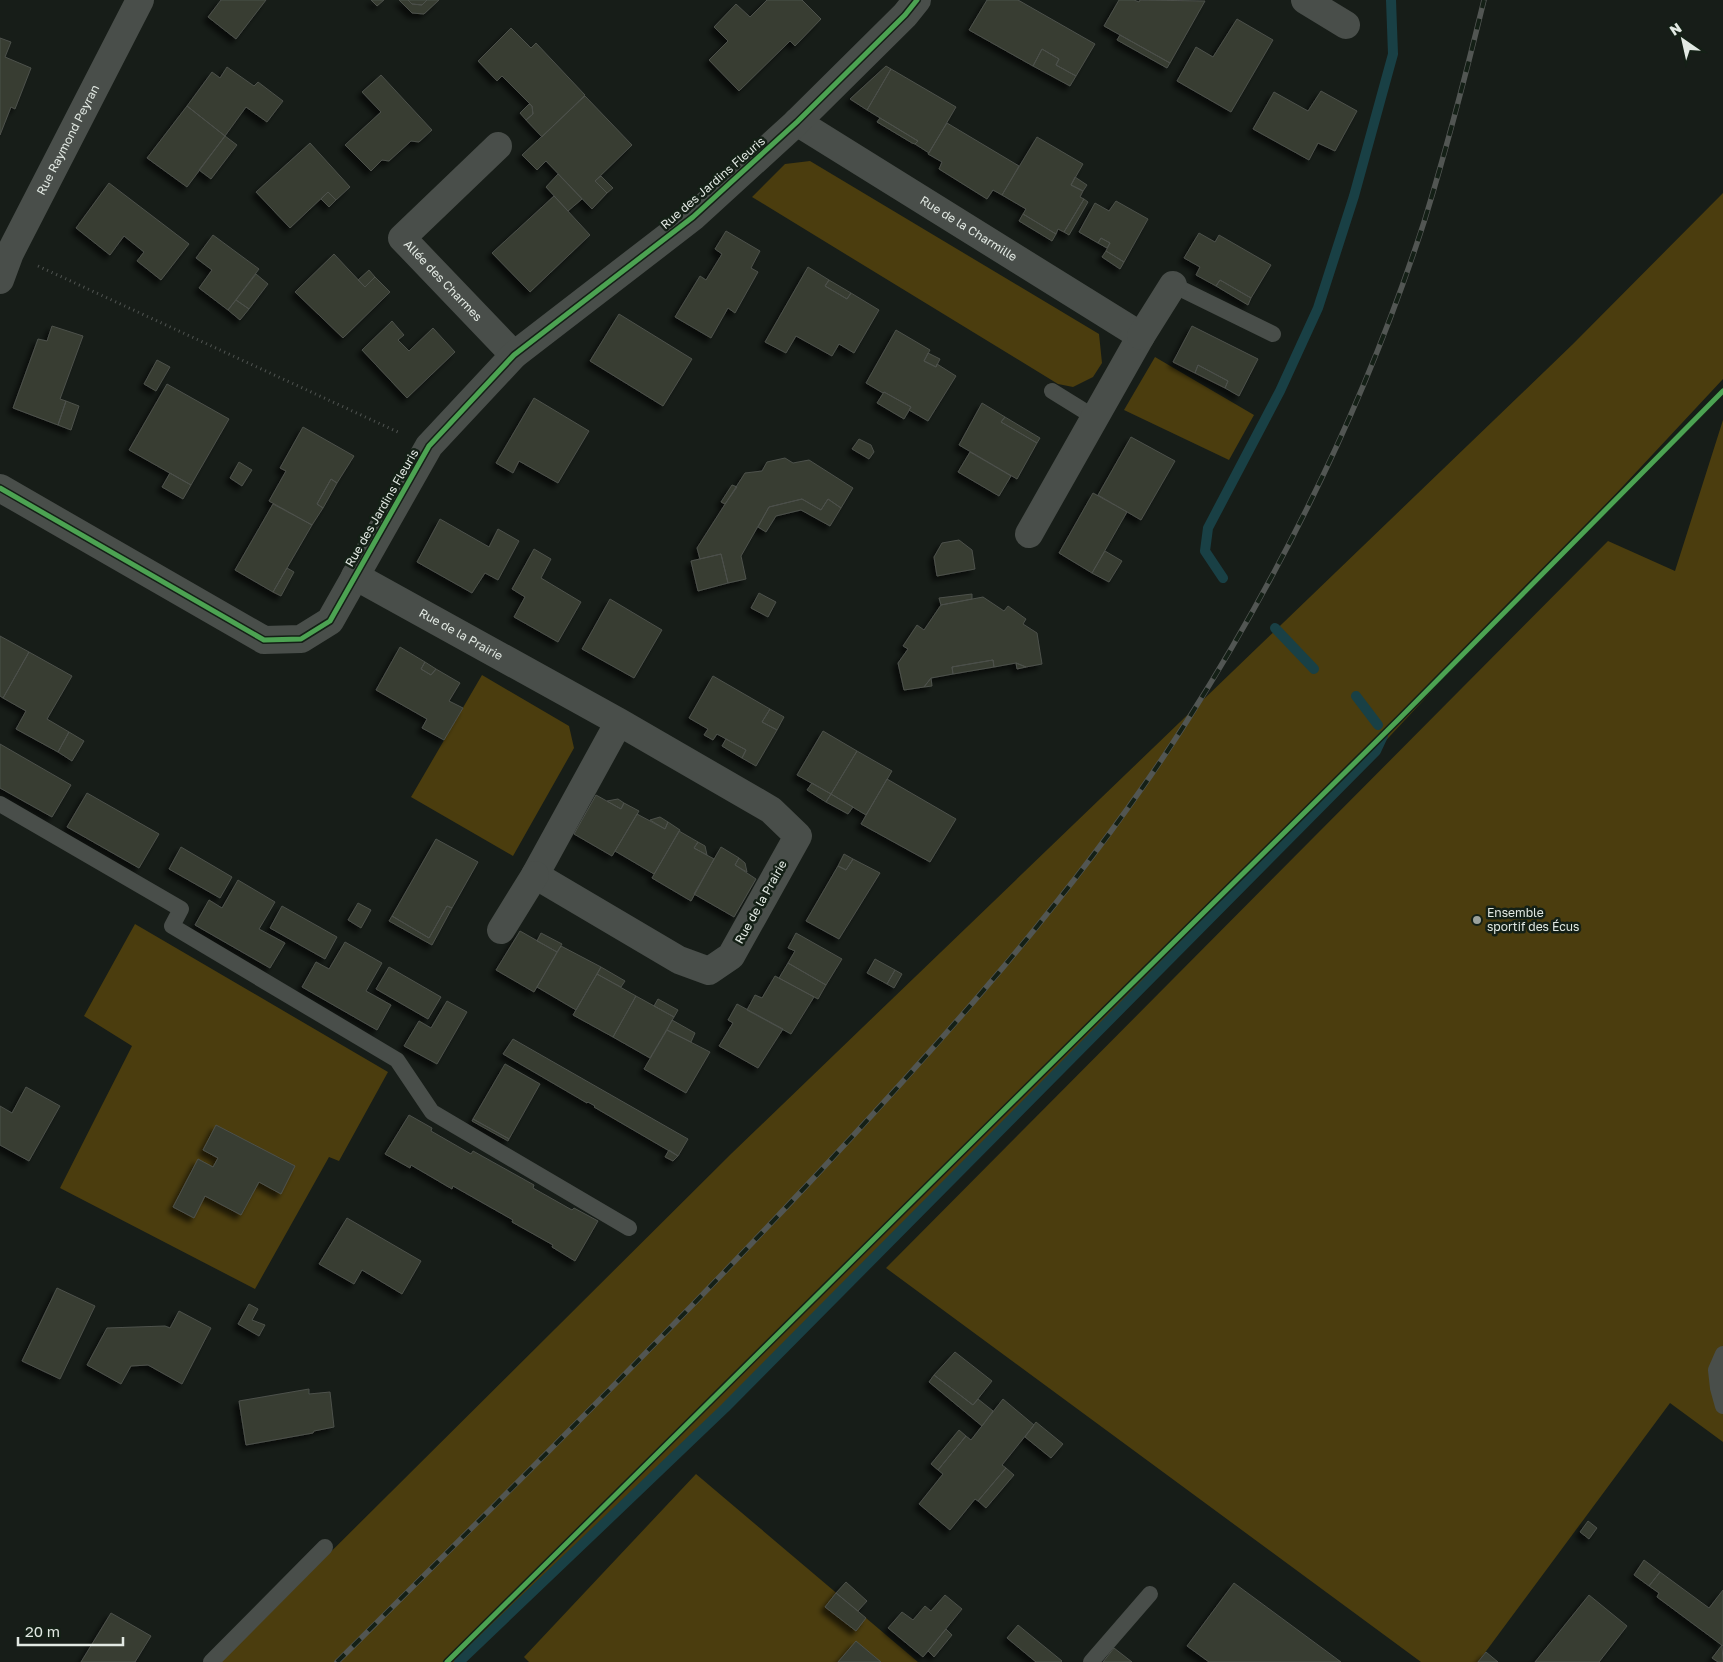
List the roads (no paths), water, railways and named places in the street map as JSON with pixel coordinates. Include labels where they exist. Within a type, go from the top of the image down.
[{"type":"street","name":"Rue Raymond Peyran","points":[[0,280],[10,253],[140,0]]},
{"type":"street","name":"Rue des Jardins Fleuris","points":[[0,488],[264,640],[301,638],[330,621],[429,446],[514,355],[693,217],[797,122],[917,0]]},
{"type":"street","points":[[1305,0],[1346,25]]},
{"type":"street","name":"Rue de la Charmille","points":[[797,122],[1141,336]]},
{"type":"street","name":"Allée des Charmes","points":[[498,146],[402,238],[514,355]]},
{"type":"street","points":[[1029,534],[1141,336],[1173,286]]},
{"type":"street","name":"Rue de la Prairie","points":[[355,576],[619,722],[771,810],[798,836],[731,956],[709,971],[679,960],[535,875]]},
{"type":"street","points":[[501,930],[535,875],[619,722]]},
{"type":"lane","points":[[1173,286],[1273,334]]},
{"type":"lane","points":[[1052,391],[1094,417]]},
{"type":"lane","points":[[0,804],[181,909],[172,926],[397,1060],[432,1112],[629,1228]]},
{"type":"lane","points":[[1723,1354],[1716,1370],[1723,1406]]},
{"type":"lane","points":[[211,1662],[325,1547]]},
{"type":"lane","points":[[1091,1662],[1150,1594]]},
{"type":"waterway","points":[[1223,578],[1205,551],[1208,528],[1280,391],[1318,308],[1354,196],[1393,54],[1391,0]]},
{"type":"waterway","points":[[1275,628],[1314,669]]},
{"type":"waterway","points":[[1356,696],[1378,725]]},
{"type":"waterway","points":[[459,1662],[725,1408],[1376,751],[1383,736]]},
{"type":"railway","points":[[337,1662],[634,1365],[859,1129],[1008,962],[1101,844],[1145,783],[1187,721],[1258,602],[1322,478],[1351,414],[1378,350],[1425,219],[1456,110],[1484,0]]},
{"type":"place","name":"Ensemble sportif des Écus","points":[[1477,920]]}]
